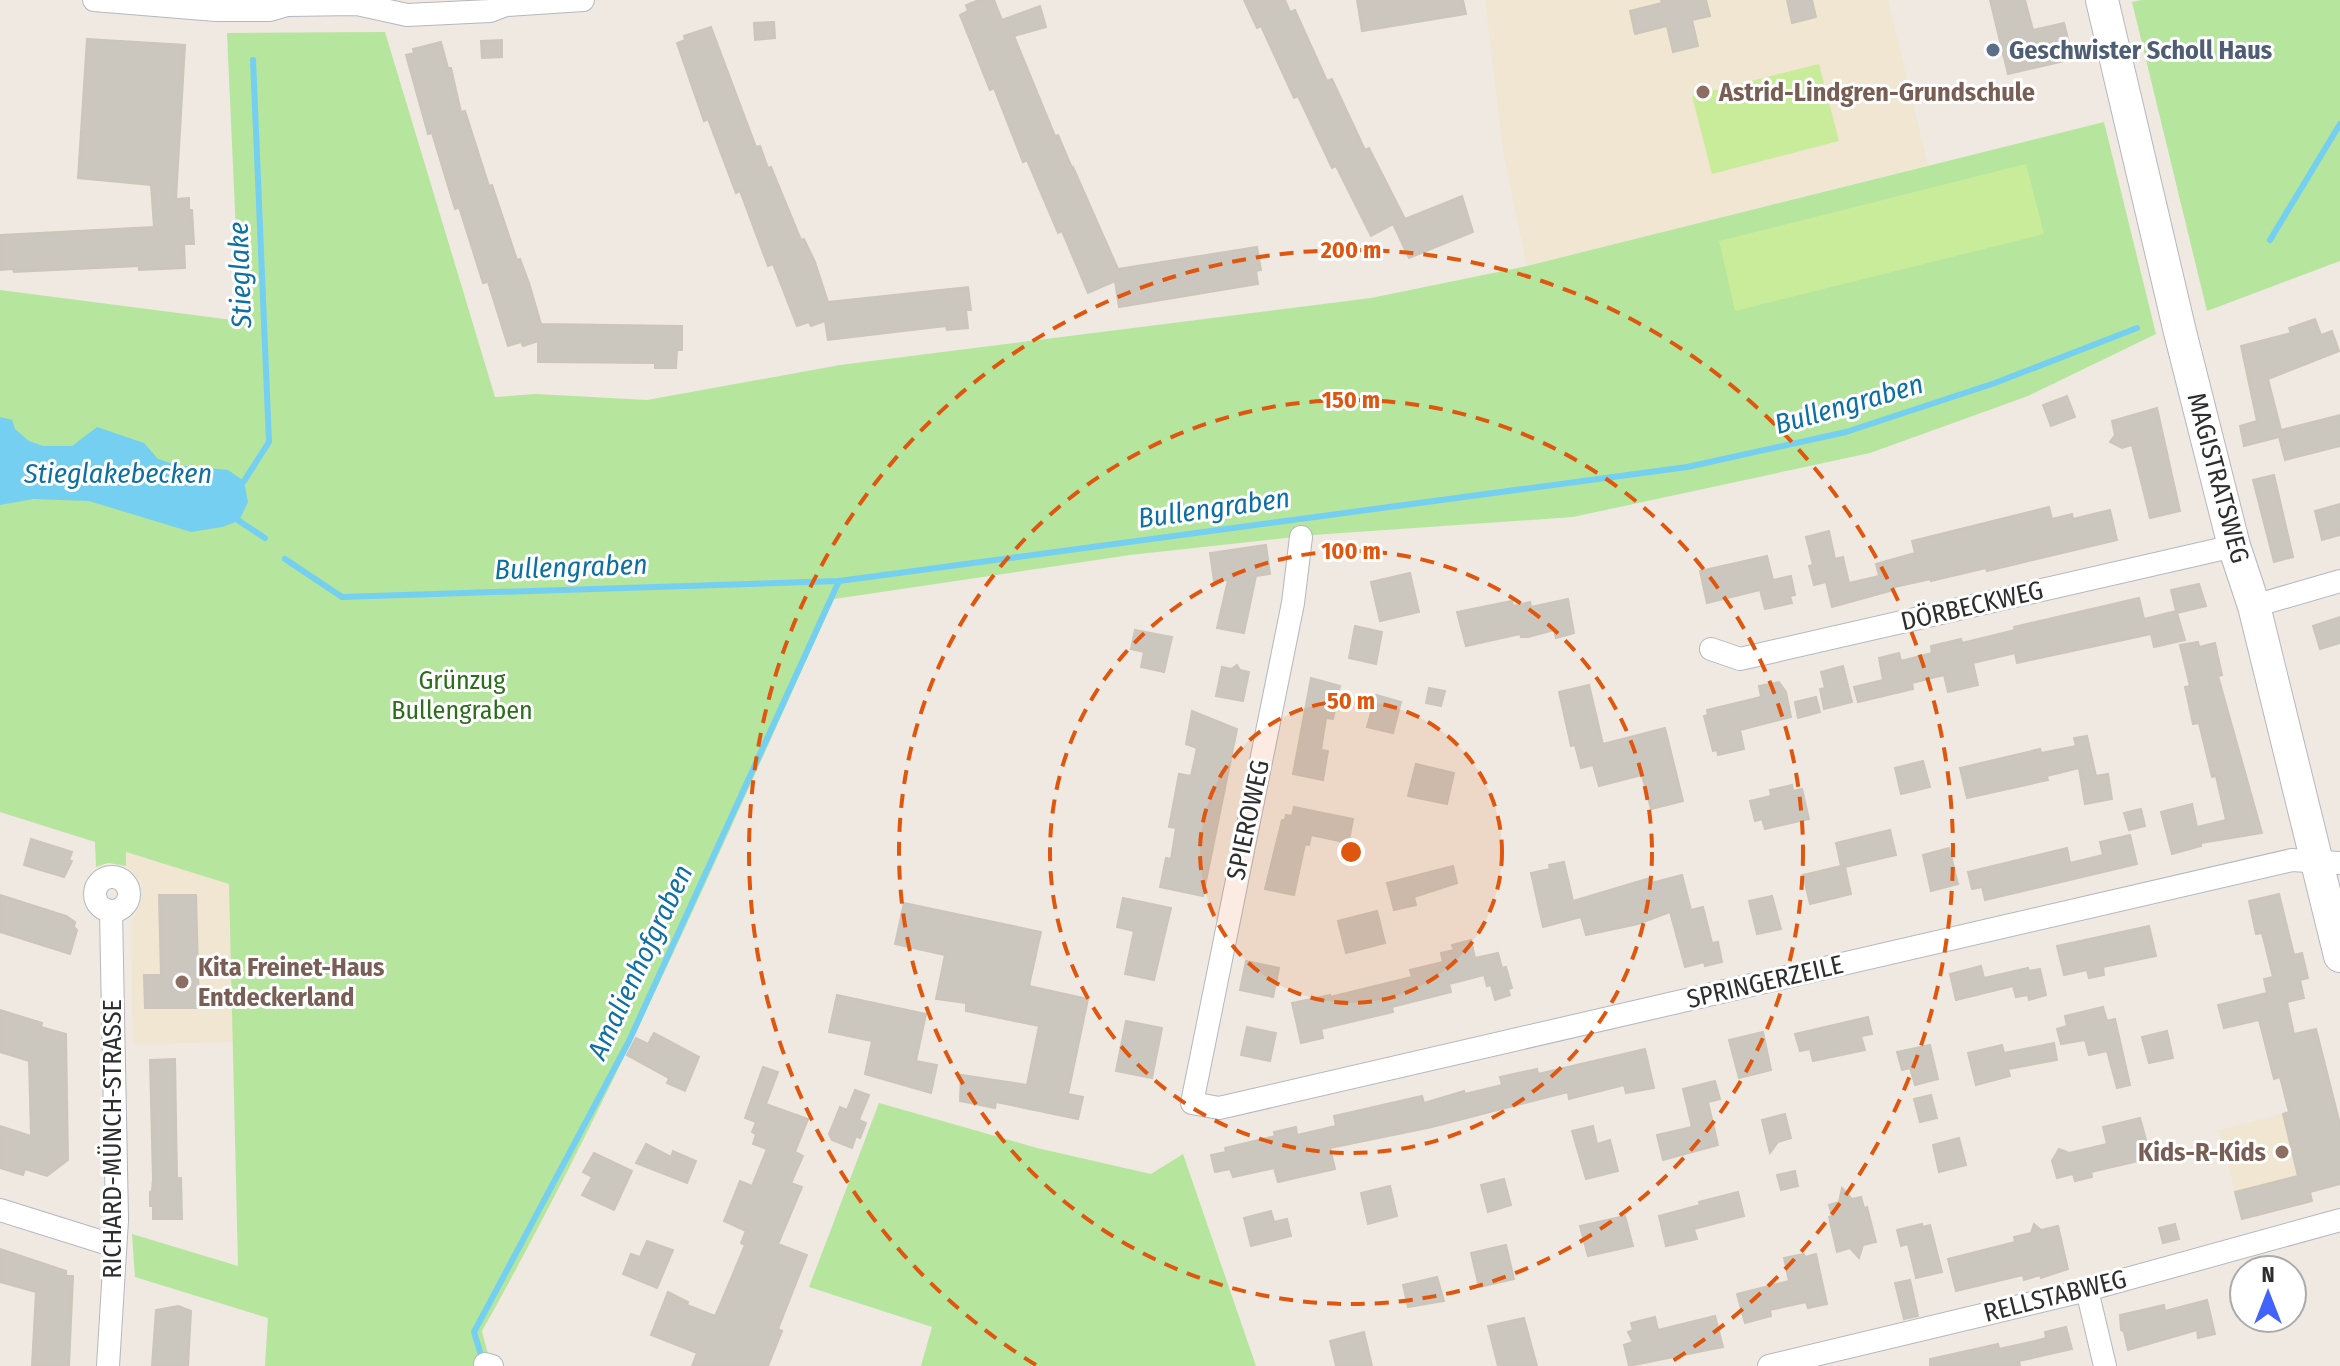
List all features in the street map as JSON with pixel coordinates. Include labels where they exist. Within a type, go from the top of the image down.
[{"type":"street","points":[[94,0],[165,7],[270,10],[287,5],[357,4],[407,15],[490,11],[506,5],[583,0]]},
{"type":"street","name":"MAGISTRATSWEG","points":[[2102,0],[2234,546],[2328,863],[2340,956]]},
{"type":"street","name":"SPIEROWEG","points":[[1192,1103],[1293,603],[1301,537]]},
{"type":"street","name":"DÖRBECKWEG","points":[[1711,649],[1740,659],[2234,546]]},
{"type":"street","points":[[2254,606],[2340,581]]},
{"type":"street","name":"SPRINGERZEILE","points":[[1192,1103],[1219,1108],[2292,860],[2328,863]]},
{"type":"street","name":"RICHARD-MÜNCH-STRASSE","points":[[108,1366],[115,1246],[111,911]]},
{"type":"street","points":[[0,1210],[115,1246]]},
{"type":"street","name":"RELLSTABWEG","points":[[1781,1365],[2087,1290],[2340,1220]]},
{"type":"street","points":[[2087,1290],[2105,1366]]},
{"type":"shaded area","name":"Astrid-Lindgren-Grundschule","points":[[1485,0],[1888,0],[1928,165],[1527,266],[1504,156]]},
{"type":"shaded area","name":"Kita Freinet-Haus Entdeckerland","points":[[125,852],[229,884],[233,1042],[133,1044],[131,922],[143,894],[141,881],[126,866]]},
{"type":"shaded area","name":"Kids-R-Kids","points":[[2334,1101],[2340,1124],[2340,1184],[2310,1192],[2306,1174],[2235,1192],[2219,1130]]},
{"type":"green space","points":[[2340,0],[2340,261],[2207,311],[2132,2]]},
{"type":"green space","name":"Grünzug Bullengraben","points":[[385,32],[495,397],[536,394],[647,400],[840,365],[1371,298],[1527,266],[2104,122],[2156,334],[2028,396],[1870,453],[1573,517],[1313,535],[1130,555],[834,599],[622,1060],[531,1242],[482,1331],[491,1366],[265,1366],[268,1318],[135,1277],[132,1234],[238,1266],[229,884],[126,852],[126,866],[108,863],[96,867],[95,842],[0,812],[0,290],[240,321],[227,33]]},
{"type":"green space","points":[[1819,64],[1839,141],[1712,174],[1692,96]]},
{"type":"green space","points":[[2026,164],[2044,234],[1735,311],[1719,241]]},
{"type":"green space","points":[[879,1103],[1037,1148],[1151,1174],[1183,1154],[1256,1366],[921,1366],[932,1327],[809,1287]]},
{"type":"water","name":"Stieglakebecken","points":[[0,417],[12,420],[15,429],[29,441],[43,446],[72,446],[97,427],[144,443],[158,459],[177,465],[228,470],[244,481],[248,502],[239,521],[191,532],[89,501],[33,499],[0,505]]},
{"type":"building","points":[[979,0],[994,0],[1002,20],[1040,6],[1046,27],[1014,36],[1055,136],[1058,135],[1118,269],[1257,247],[1261,270],[1256,271],[1258,284],[1119,307],[1115,281],[1088,293],[1027,160],[1023,162],[994,88],[990,90],[960,15],[968,11],[966,5]]},
{"type":"building","points":[[1244,0],[1285,0],[1290,12],[1295,10],[1327,81],[1332,79],[1365,150],[1369,148],[1405,219],[1462,196],[1473,232],[1409,258],[1393,224],[1371,236],[1336,166],[1332,168],[1298,96],[1294,98],[1261,26],[1257,28]]},
{"type":"building","points":[[1357,0],[1463,0],[1466,14],[1362,31]]},
{"type":"building","points":[[1661,0],[1706,0],[1710,16],[1692,20],[1698,46],[1673,52],[1667,26],[1635,34],[1630,11],[1662,3]]},
{"type":"building","points":[[1787,0],[1812,0],[1816,17],[1792,23]]},
{"type":"building","points":[[1990,0],[2025,0],[2033,30],[2064,23],[2073,59],[2008,74]]},
{"type":"building","points":[[774,22],[775,38],[755,40],[754,23]]},
{"type":"building","points":[[711,27],[756,147],[760,146],[768,168],[771,167],[801,240],[804,239],[815,262],[828,302],[968,287],[971,310],[966,310],[968,328],[947,330],[946,326],[828,340],[825,321],[811,326],[809,322],[797,326],[773,264],[768,266],[740,191],[736,193],[708,119],[704,121],[677,43],[685,40],[684,36]]},
{"type":"building","points":[[87,39],[185,45],[176,199],[189,198],[194,244],[184,244],[185,268],[139,270],[139,266],[1,270],[0,235],[154,227],[151,185],[78,178]]},
{"type":"building","points":[[502,40],[502,57],[482,58],[481,41]]},
{"type":"building","points":[[441,42],[448,68],[451,68],[461,112],[465,111],[489,186],[492,185],[517,260],[520,259],[541,324],[682,326],[682,350],[677,350],[676,368],[655,368],[655,363],[538,362],[538,341],[523,346],[521,342],[508,346],[488,282],[483,283],[459,207],[455,209],[432,133],[428,134],[406,55],[414,53],[413,49]]},
{"type":"building","points":[[2315,319],[2321,335],[2332,331],[2339,351],[2268,379],[2281,430],[2340,415],[2340,446],[2285,460],[2279,437],[2244,446],[2240,426],[2257,421],[2241,346],[2291,333],[2289,328]]},
{"type":"building","points":[[2067,396],[2075,417],[2051,426],[2043,405]]},
{"type":"building","points":[[2157,408],[2180,511],[2150,518],[2132,445],[2122,448],[2110,442],[2115,435],[2112,421]]},
{"type":"building","points":[[2274,475],[2293,557],[2274,562],[2253,480]]},
{"type":"building","points":[[2340,504],[2340,535],[2322,540],[2315,511]]},
{"type":"building","points":[[2049,507],[2052,519],[2072,514],[2073,519],[2110,510],[2117,540],[1987,571],[1986,568],[1890,588],[1890,591],[1832,607],[1826,582],[1814,585],[1806,537],[1829,531],[1835,559],[1843,557],[1849,583],[1879,576],[1876,564],[1915,553],[1912,541]]},
{"type":"building","points":[[1266,545],[1270,574],[1256,576],[1244,633],[1217,628],[1228,580],[1214,581],[1210,553]]},
{"type":"building","points":[[1767,556],[1773,580],[1791,576],[1795,595],[1790,596],[1792,603],[1765,609],[1760,590],[1707,603],[1700,571]]},
{"type":"building","points":[[1410,573],[1419,612],[1380,621],[1371,582]]},
{"type":"building","points":[[2199,584],[2206,606],[2177,613],[2185,640],[2154,647],[2151,634],[2017,663],[2015,653],[1973,663],[1978,685],[1948,692],[1944,675],[1912,683],[1913,689],[1858,702],[1854,687],[1883,680],[1879,658],[1899,653],[1901,661],[1932,653],[1931,646],[1961,639],[1962,643],[2015,630],[2014,627],[2139,598],[2144,619],[2176,611],[2171,590]]},
{"type":"building","points":[[1568,599],[1574,633],[1556,638],[1554,630],[1528,637],[1521,637],[1520,634],[1466,646],[1457,612],[1512,601],[1513,606],[1530,602],[1531,607]]},
{"type":"building","points":[[2340,617],[2340,643],[2320,649],[2313,626]]},
{"type":"building","points":[[1355,626],[1382,632],[1376,664],[1349,658]]},
{"type":"building","points":[[1135,630],[1172,637],[1164,672],[1141,667],[1144,652],[1131,649]]},
{"type":"building","points":[[2198,642],[2199,647],[2215,643],[2222,675],[2218,676],[2262,833],[2201,843],[2201,846],[2172,854],[2161,812],[2192,804],[2197,827],[2226,820],[2216,776],[2212,777],[2199,723],[2193,724],[2185,687],[2190,686],[2180,645]]},
{"type":"building","points":[[1237,665],[1240,670],[1249,672],[1243,701],[1216,696],[1222,667],[1231,669]]},
{"type":"building","points":[[1843,666],[1852,702],[1824,709],[1820,689],[1825,688],[1821,672]]},
{"type":"building","points":[[1311,678],[1340,686],[1333,719],[1326,718],[1321,750],[1328,751],[1323,780],[1293,774]]},
{"type":"building","points":[[1779,682],[1786,692],[1791,717],[1740,730],[1744,749],[1718,755],[1717,750],[1713,751],[1704,716],[1708,715],[1707,710],[1761,697],[1759,686]]},
{"type":"building","points":[[1589,685],[1603,744],[1665,728],[1683,801],[1651,809],[1642,775],[1599,786],[1593,765],[1581,768],[1575,745],[1571,746],[1559,692]]},
{"type":"building","points":[[1429,688],[1445,691],[1441,706],[1426,703]]},
{"type":"building","points":[[1376,695],[1401,702],[1393,733],[1367,727]]},
{"type":"building","points":[[1816,697],[1820,712],[1798,718],[1795,702]]},
{"type":"building","points":[[1192,711],[1237,729],[1203,896],[1160,887],[1166,858],[1171,859],[1176,828],[1169,827],[1179,774],[1191,776],[1197,748],[1186,744]]},
{"type":"building","points":[[2087,736],[2096,776],[2108,774],[2112,799],[2085,804],[2079,768],[2047,776],[2048,780],[1967,798],[1960,768],[2040,749],[2041,753],[2076,746],[2074,738]]},
{"type":"building","points":[[1923,761],[1930,787],[1901,794],[1895,768]]},
{"type":"building","points":[[1416,764],[1454,773],[1447,804],[1408,796]]},
{"type":"building","points":[[1792,785],[1793,791],[1802,789],[1809,819],[1765,829],[1762,819],[1755,821],[1750,801],[1771,796],[1770,790]]},
{"type":"building","points":[[1294,807],[1353,819],[1349,840],[1344,839],[1344,842],[1311,835],[1309,845],[1305,844],[1294,895],[1265,889],[1282,820],[1286,815],[1292,816]]},
{"type":"building","points":[[2141,809],[2145,826],[2129,830],[2124,813]]},
{"type":"building","points":[[1890,830],[1896,855],[1845,867],[1851,894],[1810,904],[1803,875],[1841,866],[1836,843]]},
{"type":"building","points":[[2130,835],[2137,864],[1985,900],[1982,887],[1972,889],[1968,872],[2067,848],[2070,863],[2103,855],[2100,842]]},
{"type":"building","points":[[31,839],[72,852],[69,860],[72,861],[64,877],[24,865]]},
{"type":"building","points":[[1949,848],[1958,884],[1931,891],[1923,855]]},
{"type":"building","points":[[1564,862],[1573,901],[1650,878],[1651,883],[1682,875],[1691,910],[1703,907],[1712,943],[1718,942],[1722,962],[1705,966],[1704,962],[1685,967],[1670,912],[1638,924],[1586,935],[1581,917],[1543,927],[1531,873]]},
{"type":"building","points":[[1453,866],[1457,883],[1414,897],[1416,905],[1394,910],[1387,883]]},
{"type":"building","points":[[2279,894],[2294,955],[2302,953],[2308,978],[2300,980],[2304,998],[2287,1002],[2294,1034],[2316,1029],[2340,1124],[2340,1184],[2310,1192],[2312,1201],[2242,1219],[2235,1192],[2298,1176],[2283,1114],[2289,1112],[2280,1077],[2274,1079],[2259,1020],[2224,1028],[2218,1005],[2267,993],[2264,979],[2273,977],[2262,933],[2256,934],[2249,901]]},
{"type":"building","points":[[0,895],[66,916],[75,922],[77,930],[70,954],[0,932]]},
{"type":"building","points":[[159,895],[196,895],[199,1008],[145,1008],[144,975],[161,975]]},
{"type":"building","points":[[1772,896],[1781,929],[1757,934],[1749,901]]},
{"type":"building","points":[[1123,898],[1171,908],[1154,980],[1125,974],[1134,931],[1117,927]]},
{"type":"building","points":[[904,903],[1041,932],[1029,986],[1088,999],[1068,1094],[1083,1097],[1078,1119],[996,1102],[995,1108],[960,1101],[961,1075],[1027,1085],[1039,1026],[966,1011],[966,1003],[936,999],[945,955],[895,944]]},
{"type":"building","points":[[1377,911],[1385,943],[1346,953],[1338,921]]},
{"type":"building","points":[[2149,926],[2156,956],[2103,967],[2104,975],[2089,978],[2087,970],[2064,975],[2057,946]]},
{"type":"building","points":[[1471,940],[1475,958],[1498,953],[1512,988],[1508,989],[1510,995],[1495,1000],[1484,975],[1449,984],[1451,992],[1392,1007],[1393,1012],[1321,1029],[1323,1038],[1301,1043],[1292,1003],[1412,977],[1410,970],[1443,962],[1441,953],[1454,950],[1452,945]]},
{"type":"building","points":[[1246,961],[1279,968],[1273,997],[1240,990]]},
{"type":"building","points":[[1981,966],[1984,978],[2028,968],[2029,971],[2040,969],[2046,995],[2029,1000],[2028,995],[2016,997],[2013,986],[1956,1000],[1950,974]]},
{"type":"building","points":[[837,995],[926,1014],[916,1061],[937,1065],[931,1093],[865,1074],[872,1041],[829,1032]]},
{"type":"building","points":[[2103,1007],[2107,1021],[2115,1019],[2130,1085],[2117,1088],[2107,1051],[2089,1055],[2085,1040],[2061,1044],[2057,1029],[2067,1026],[2065,1016]]},
{"type":"building","points":[[0,1010],[66,1034],[68,1160],[47,1176],[25,1169],[23,1175],[0,1168],[0,1126],[31,1136],[29,1061],[0,1052]]},
{"type":"building","points":[[1868,1017],[1872,1034],[1861,1036],[1865,1050],[1813,1061],[1810,1049],[1800,1051],[1795,1034]]},
{"type":"building","points":[[1126,1021],[1162,1028],[1152,1078],[1116,1071]]},
{"type":"building","points":[[1247,1027],[1276,1033],[1270,1061],[1241,1055]]},
{"type":"building","points":[[2167,1031],[2173,1058],[2149,1063],[2142,1037]]},
{"type":"building","points":[[1763,1032],[1771,1070],[1739,1078],[1729,1040]]},
{"type":"building","points":[[654,1033],[699,1057],[685,1091],[667,1083],[669,1078],[627,1055],[636,1038],[648,1044]]},
{"type":"building","points":[[2054,1043],[2057,1060],[2008,1069],[2010,1076],[1976,1085],[1968,1053],[2002,1045],[2004,1053]]},
{"type":"building","points":[[1930,1045],[1938,1079],[1915,1085],[1910,1068],[1902,1070],[1897,1052]]},
{"type":"building","points":[[1645,1049],[1654,1088],[1626,1093],[1624,1085],[1569,1099],[1568,1092],[1432,1127],[1330,1148],[1335,1169],[1278,1182],[1274,1168],[1233,1177],[1230,1169],[1215,1172],[1211,1155],[1226,1152],[1225,1148],[1275,1136],[1274,1132],[1296,1127],[1297,1135],[1336,1126],[1334,1116],[1422,1096],[1424,1103],[1464,1091],[1465,1094],[1502,1085],[1500,1077],[1537,1069],[1538,1074]]},
{"type":"building","points":[[175,1059],[177,1178],[181,1178],[182,1219],[153,1219],[153,1206],[150,1206],[153,1179],[150,1060]]},
{"type":"building","points":[[763,1067],[778,1072],[766,1104],[808,1119],[795,1152],[803,1156],[791,1183],[802,1187],[778,1244],[807,1255],[778,1329],[782,1331],[768,1366],[692,1366],[697,1353],[651,1335],[668,1292],[688,1302],[687,1305],[715,1316],[720,1305],[745,1245],[741,1243],[746,1231],[724,1221],[740,1181],[752,1186],[767,1149],[753,1144],[756,1134],[752,1132],[756,1122],[745,1118]]},
{"type":"building","points":[[1715,1081],[1720,1099],[1708,1102],[1718,1145],[1663,1160],[1657,1135],[1692,1127],[1683,1089]]},
{"type":"building","points":[[855,1090],[869,1095],[859,1120],[866,1123],[852,1148],[832,1140],[829,1134],[840,1107],[847,1110]]},
{"type":"building","points":[[1931,1095],[1937,1118],[1920,1122],[1914,1099]]},
{"type":"building","points":[[1785,1114],[1791,1138],[1778,1142],[1770,1153],[1762,1120]]},
{"type":"building","points":[[2140,1118],[2151,1158],[2091,1172],[2092,1177],[2075,1181],[2073,1174],[2057,1178],[2052,1161],[2059,1149],[2069,1153],[2107,1144],[2103,1127]]},
{"type":"building","points":[[1593,1126],[1597,1144],[1610,1140],[1618,1171],[1586,1179],[1572,1131]]},
{"type":"building","points":[[1959,1138],[1966,1165],[1939,1172],[1933,1145]]},
{"type":"building","points":[[646,1144],[671,1157],[673,1151],[696,1161],[687,1183],[636,1163]]},
{"type":"building","points":[[594,1153],[632,1171],[614,1210],[582,1195],[592,1177],[583,1172]]},
{"type":"building","points":[[1795,1171],[1798,1186],[1781,1190],[1777,1175]]},
{"type":"building","points":[[1504,1179],[1511,1205],[1488,1212],[1481,1185]]},
{"type":"building","points":[[1390,1186],[1397,1216],[1368,1224],[1361,1193]]},
{"type":"building","points":[[1842,1188],[1852,1199],[1861,1197],[1864,1208],[1867,1207],[1876,1242],[1863,1245],[1859,1258],[1850,1248],[1837,1252],[1829,1205],[1839,1202]]},
{"type":"building","points":[[1738,1192],[1744,1216],[1694,1229],[1697,1239],[1666,1246],[1659,1216]]},
{"type":"building","points":[[1271,1211],[1274,1222],[1287,1219],[1291,1236],[1251,1246],[1244,1218]]},
{"type":"building","points":[[1625,1216],[1633,1246],[1588,1256],[1580,1226]]},
{"type":"building","points":[[1922,1224],[1923,1227],[1930,1225],[1942,1272],[1916,1278],[1908,1244],[1901,1246],[1897,1230]]},
{"type":"building","points":[[2034,1224],[2041,1230],[2058,1226],[2068,1269],[2041,1278],[2040,1275],[2024,1280],[2023,1275],[1956,1291],[1948,1259],[2015,1242],[2014,1237],[2031,1233]]},
{"type":"building","points":[[2175,1224],[2179,1239],[2163,1243],[2159,1228]]},
{"type":"building","points":[[647,1241],[673,1250],[657,1288],[623,1274],[631,1254],[640,1257]]},
{"type":"building","points":[[1506,1245],[1514,1279],[1479,1287],[1471,1253]]},
{"type":"building","points":[[0,1249],[66,1271],[66,1276],[73,1276],[69,1366],[32,1366],[36,1292],[0,1282]]},
{"type":"building","points":[[1804,1254],[1805,1257],[1816,1254],[1827,1304],[1808,1308],[1806,1302],[1770,1310],[1771,1316],[1745,1323],[1737,1294],[1789,1281],[1784,1258]]},
{"type":"building","points":[[1437,1277],[1444,1301],[1408,1307],[1403,1285]]},
{"type":"building","points":[[1910,1280],[1918,1316],[1904,1319],[1895,1283]]},
{"type":"building","points":[[2207,1300],[2215,1334],[2198,1338],[2197,1330],[2128,1350],[2120,1315],[2164,1305],[2165,1311]]},
{"type":"building","points":[[178,1306],[191,1311],[188,1366],[152,1366],[156,1310]]},
{"type":"building","points":[[1715,1316],[1723,1347],[1629,1366],[1624,1345],[1633,1342],[1628,1332],[1633,1330],[1631,1323],[1655,1317],[1658,1330]]},
{"type":"building","points":[[1524,1318],[1537,1366],[1498,1366],[1488,1326]]},
{"type":"building","points":[[2066,1327],[2072,1349],[2019,1361],[2020,1366],[1930,1366],[1930,1359],[1998,1344],[1999,1349],[2035,1341],[2046,1338],[2045,1332]]},
{"type":"building","points":[[1364,1332],[1372,1366],[1336,1366],[1330,1341]]},
{"type":"waterway","name":"Stieglake","points":[[244,481],[269,442],[253,60]]},
{"type":"waterway","name":"Bullengraben","points":[[2270,240],[2340,124]]},
{"type":"waterway","name":"Bullengraben","points":[[285,559],[342,597],[839,581],[1687,467],[1846,432],[1995,383],[2137,328]]},
{"type":"waterway","name":"Bullengraben","points":[[239,521],[265,538]]},
{"type":"waterway","name":"Amalienhofgraben","points":[[481,1355],[474,1332],[629,1041],[839,581]]},
{"type":"place","name":"Geschwister Scholl Haus","points":[[1993,50]]},
{"type":"place","name":"Astrid-Lindgren-Grundschule","points":[[1703,92]]},
{"type":"place","name":"Kita Freinet-Haus Entdeckerland","points":[[182,982]]},
{"type":"place","name":"Kids-R-Kids","points":[[2282,1152]]}]
